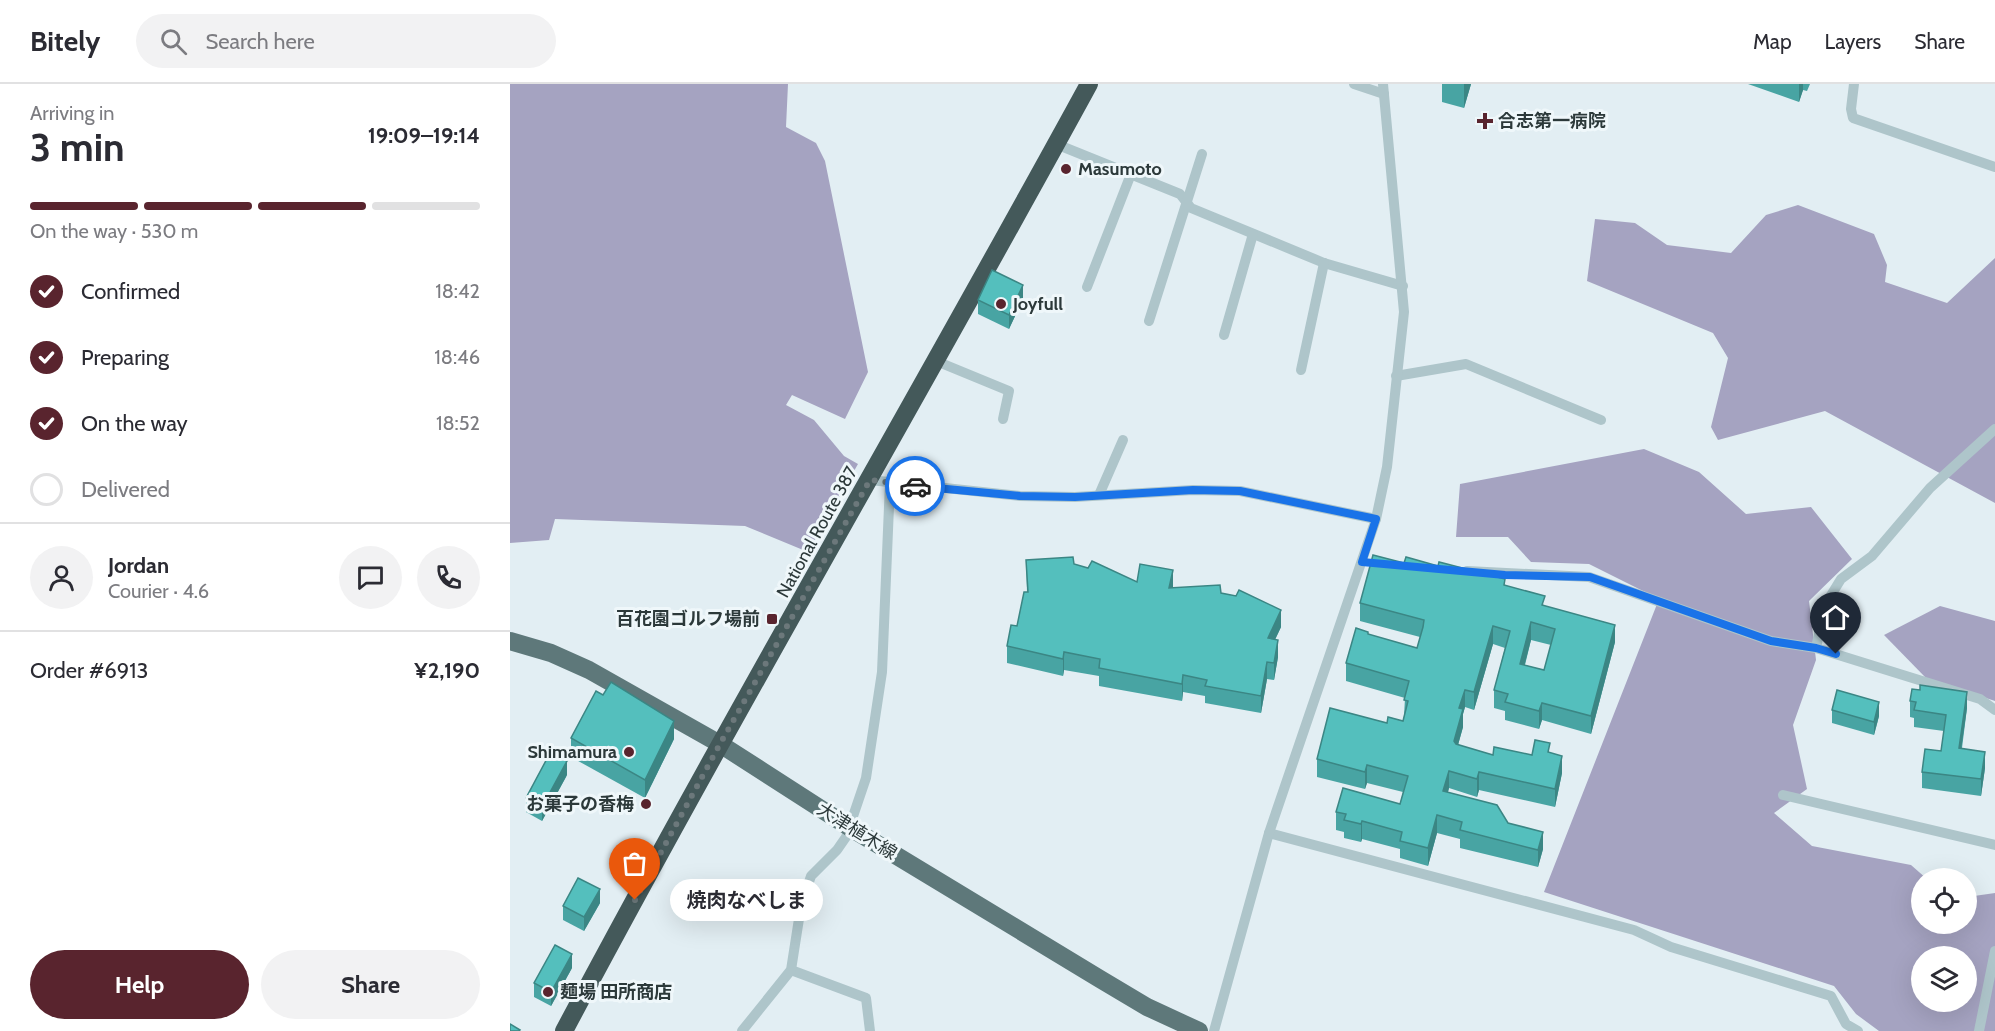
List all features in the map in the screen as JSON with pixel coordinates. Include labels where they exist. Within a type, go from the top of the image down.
[{"type":"highway","name":"National Route 387","points":[[564,1031],[720,744],[870,480],[1089,84]]},
{"type":"main road","name":"大津植木線","points":[[510,641],[551,653],[589,669],[720,744],[849,827],[1110,985],[1199,1031]]},
{"type":"street","points":[[1214,1031],[1269,832],[1376,519],[1387,467],[1404,312],[1403,286],[1383,89],[1354,84]]},
{"type":"street","points":[[1854,84],[1851,109],[1853,118],[1995,166]]},
{"type":"street","points":[[1056,144],[1180,194],[1191,208],[1253,234],[1324,263],[1403,286]]},
{"type":"street","points":[[1149,321],[1202,154]]},
{"type":"street","points":[[1087,287],[1131,174]]},
{"type":"street","points":[[1224,334],[1253,234]]},
{"type":"street","points":[[1300,370],[1324,263]]},
{"type":"street","points":[[936,361],[1009,391],[1003,419]]},
{"type":"street","points":[[1396,376],[1466,364],[1601,420]]},
{"type":"street","points":[[1816,648],[1825,605],[1841,579],[1872,556],[1930,488],[1995,429]]},
{"type":"street","points":[[1099,495],[1124,440]]},
{"type":"street","points":[[870,480],[1020,496],[1193,490],[1240,491],[1376,519]]},
{"type":"street","points":[[742,1031],[791,969],[801,906],[811,876],[837,850],[849,827],[866,778],[882,672],[890,483]]},
{"type":"street","points":[[1362,562],[1374,563]]},
{"type":"street","points":[[1457,571],[1590,577],[1771,641],[1816,648],[1980,699],[1995,711]]},
{"type":"street","points":[[1783,795],[1995,845]]},
{"type":"street","points":[[1269,832],[1634,930],[1671,946],[1831,996],[1846,1024],[1858,1031]]},
{"type":"street","points":[[1979,1031],[1995,951]]},
{"type":"street","points":[[791,969],[866,998],[870,1031]]},
{"type":"shaded area","points":[[510,84],[788,84],[786,127],[816,143],[825,161],[868,372],[845,419],[792,395],[786,405],[814,420],[844,456],[858,464],[808,552],[745,526],[555,519],[549,540],[510,543]]},
{"type":"shaded area","points":[[1798,205],[1874,234],[1887,265],[1885,282],[1947,303],[1995,258],[1995,503],[1825,411],[1718,440],[1711,427],[1728,358],[1713,333],[1587,281],[1595,219],[1635,223],[1667,245],[1731,253],[1766,215]]},
{"type":"shaded area","points":[[1644,449],[1699,472],[1746,514],[1811,507],[1852,559],[1809,601],[1816,660],[1793,725],[1807,789],[1774,813],[1812,846],[1911,865],[1914,868],[1911,868],[1911,934],[1977,934],[1977,896],[1995,893],[1995,1031],[1879,1031],[1856,1014],[1834,986],[1544,892],[1659,599],[1589,564],[1531,562],[1508,537],[1456,537],[1460,484]]},
{"type":"shaded area","points":[[1940,606],[1995,621],[1995,701],[1926,678],[1884,635]]},
{"type":"building","points":[[992,270],[1023,285],[1009,315],[978,300]]},
{"type":"building","points":[[1373,555],[1404,563],[1406,557],[1438,566],[1439,562],[1505,579],[1504,585],[1545,596],[1542,605],[1615,625],[1591,716],[1542,703],[1539,711],[1505,702],[1508,694],[1494,690],[1510,631],[1493,626],[1474,692],[1465,690],[1459,708],[1463,709],[1454,741],[1456,744],[1493,755],[1494,747],[1532,755],[1535,740],[1550,743],[1548,752],[1562,756],[1555,789],[1479,772],[1477,779],[1449,771],[1443,791],[1497,805],[1508,823],[1543,832],[1538,850],[1460,830],[1462,822],[1437,815],[1428,848],[1400,841],[1402,832],[1362,821],[1361,824],[1344,820],[1346,814],[1336,812],[1343,788],[1400,804],[1408,776],[1367,765],[1365,772],[1317,759],[1330,708],[1387,723],[1388,717],[1403,721],[1408,701],[1404,700],[1409,681],[1346,663],[1356,628],[1368,634],[1417,648],[1424,620],[1360,603]],"holes":[[[1531,622],[1555,629],[1544,670],[1520,664]]]},
{"type":"building","points":[[1073,557],[1074,564],[1088,568],[1092,561],[1137,582],[1140,564],[1173,570],[1169,588],[1220,585],[1221,593],[1236,596],[1239,590],[1281,610],[1268,638],[1278,640],[1274,663],[1267,662],[1261,696],[1205,686],[1207,680],[1183,675],[1182,684],[1099,668],[1100,659],[1064,652],[1063,659],[1007,646],[1011,625],[1017,626],[1024,592],[1028,592],[1026,560]]},
{"type":"building","points":[[611,682],[674,721],[645,780],[571,738],[596,691],[603,695]]},
{"type":"building","points":[[1920,685],[1967,692],[1959,748],[1985,752],[1981,779],[1922,772],[1925,749],[1941,751],[1946,715],[1914,710],[1916,702],[1910,701],[1912,689],[1920,690]]},
{"type":"building","points":[[1837,690],[1879,702],[1874,722],[1832,710]]},
{"type":"building","points":[[550,753],[567,761],[542,807],[526,798]]},
{"type":"building","points":[[578,878],[600,889],[584,917],[563,906]]},
{"type":"building","points":[[555,945],[572,954],[551,992],[534,983]]},
{"type":"building","points":[[510,1024],[520,1030],[510,1031]]},
{"type":"way so far","points":[[635,900],[720,744],[870,480],[915,486]]},
{"type":"place","name":"合志第一病院","points":[[1485,121]]},
{"type":"place","name":"Masumoto","points":[[1066,169]]},
{"type":"place","name":"Joyfull","points":[[1001,304]]},
{"type":"place","name":"百花園ゴルフ場前","points":[[772,619]]},
{"type":"place","name":"Shimamura","points":[[629,752]]},
{"type":"place","name":"お菓子の香梅","points":[[646,804]]},
{"type":"place","name":"焼肉なべしま","points":[[635,900]]},
{"type":"place","name":"麺場 田所商店","points":[[548,992]]},
{"type":"route","points":[[915,486],[1020,496],[1075,497],[1193,490],[1240,491],[1376,519],[1362,562],[1505,575],[1590,577],[1771,641],[1816,648],[1836,654]]}]
